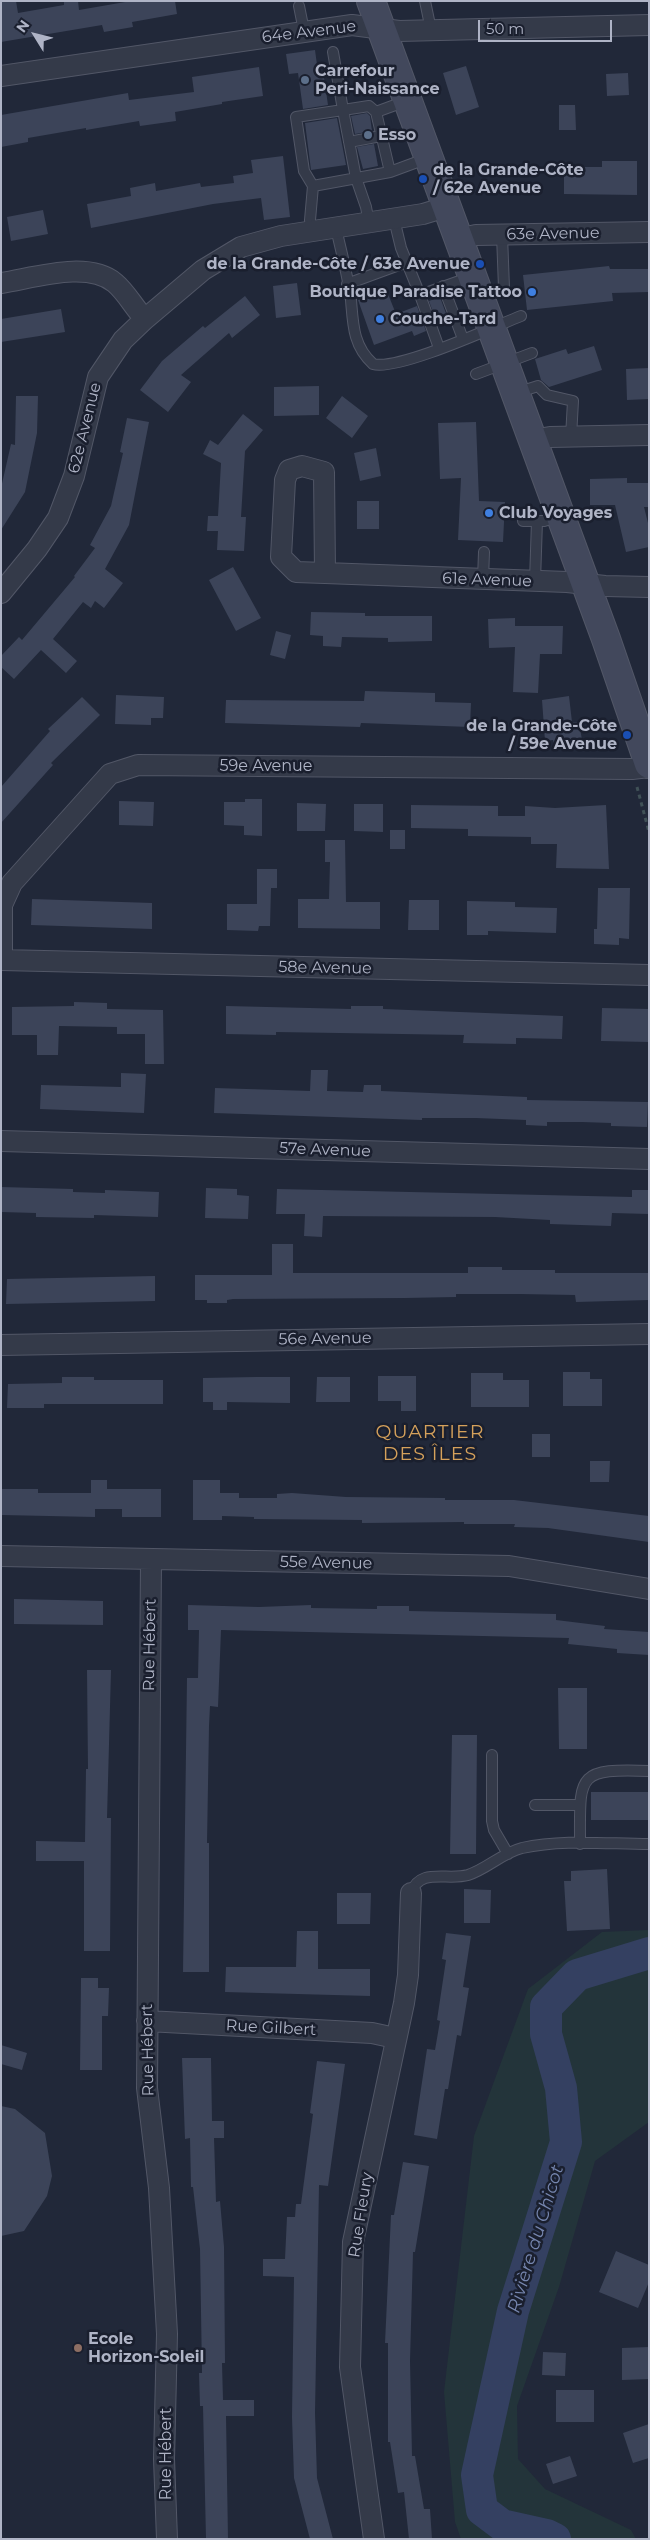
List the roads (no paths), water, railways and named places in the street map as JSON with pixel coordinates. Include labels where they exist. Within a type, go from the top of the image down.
[{"type":"main road","points":[[371,1],[379,28],[533,440],[549,518],[586,584],[637,709],[645,772]]},
{"type":"street","name":"64e Avenue","points":[[1,76],[352,25],[399,31],[649,25]]},
{"type":"street","name":"62e Avenue","points":[[1,593],[37,549],[58,518],[74,476],[98,377],[123,340],[145,319],[204,270],[228,254],[266,239],[423,214],[446,207]]},
{"type":"street","name":"63e Avenue","points":[[458,239],[476,235],[649,232]]},
{"type":"street","points":[[1,283],[72,271],[92,271],[115,283],[145,319]]},
{"type":"street","points":[[533,440],[649,435]]},
{"type":"street","name":"61e Avenue","points":[[325,573],[324,472],[302,466],[289,470],[285,480],[281,557],[296,572],[649,587]]},
{"type":"street","name":"59e Avenue","points":[[2,960],[2,905],[12,883],[110,774],[138,765],[626,769],[645,772]]},
{"type":"street","name":"58e Avenue","points":[[2,960],[649,975]]},
{"type":"street","name":"57e Avenue","points":[[1,1141],[649,1158]]},
{"type":"street","name":"56e Avenue","points":[[1,1345],[649,1334]]},
{"type":"street","name":"55e Avenue","points":[[1,1556],[509,1566],[649,1590]]},
{"type":"street","name":"Rue Hébert","points":[[151,1560],[147,2088],[159,2188],[167,2334],[164,2459],[167,2539]]},
{"type":"street","name":"Rue Fleury","points":[[374,2539],[350,2367],[353,2242],[408,1975],[411,1893]]},
{"type":"street","name":"Rue Gilbert","points":[[147,2021],[372,2033],[395,2038]]},
{"type":"lane","points":[[425,1],[431,30]]},
{"type":"lane","points":[[299,6],[304,31]]},
{"type":"lane","points":[[333,52],[356,178],[366,207],[369,223]]},
{"type":"lane","points":[[376,112],[407,101]]},
{"type":"lane","points":[[312,231],[313,186],[304,171],[296,117],[369,106],[376,112],[390,172]]},
{"type":"lane","points":[[349,142],[381,136]]},
{"type":"lane","points":[[313,186],[390,172],[428,158]]},
{"type":"lane","points":[[394,219],[407,262],[439,348]]},
{"type":"lane","points":[[336,228],[347,284],[352,325],[364,353],[373,364],[384,366],[439,348],[521,316]]},
{"type":"lane","points":[[420,295],[443,286],[504,288],[502,235]]},
{"type":"lane","points":[[347,284],[407,262]]},
{"type":"lane","points":[[443,286],[463,339]]},
{"type":"lane","points":[[476,374],[532,353]]},
{"type":"lane","points":[[516,393],[538,386],[547,395],[574,401],[571,437]]},
{"type":"lane","points":[[523,521],[549,518],[535,581]]},
{"type":"lane","points":[[483,579],[484,552]]},
{"type":"lane","points":[[492,1755],[492,1821],[494,1830],[508,1854]]},
{"type":"lane","points":[[580,1844],[580,1805],[584,1782],[595,1773],[618,1770],[649,1771]]},
{"type":"lane","points":[[535,1806],[580,1805]]},
{"type":"lane","points":[[411,1893],[414,1886],[421,1879],[468,1875],[508,1854],[532,1846],[649,1844]]},
{"type":"waterway","name":"Rivière du Chicot","points":[[555,2539],[547,2535],[502,2525],[482,2510],[477,2475],[513,2311],[566,2142],[561,2088],[546,2034],[546,2007],[577,1975],[649,1953]]},
{"type":"place","name":"Carrefour Peri-Naissance","points":[[305,80]]},
{"type":"place","name":"Esso","points":[[368,135]]},
{"type":"place","name":"de la Grande-Côte / 62e Avenue","points":[[423,179]]},
{"type":"place","name":"de la Grande-Côte / 63e Avenue","points":[[480,264]]},
{"type":"place","name":"Boutique Paradise Tattoo","points":[[532,292]]},
{"type":"place","name":"Couche-Tard","points":[[380,319]]},
{"type":"place","name":"Club Voyages","points":[[489,513]]},
{"type":"place","name":"de la Grande-Côte / 59e Avenue","points":[[627,735]]},
{"type":"place","name":"Ecole Horizon-Soleil","points":[[78,2348]]},
{"type":"district","name":"QUARTIER DES ÎLES","points":[[430,1443]]}]
